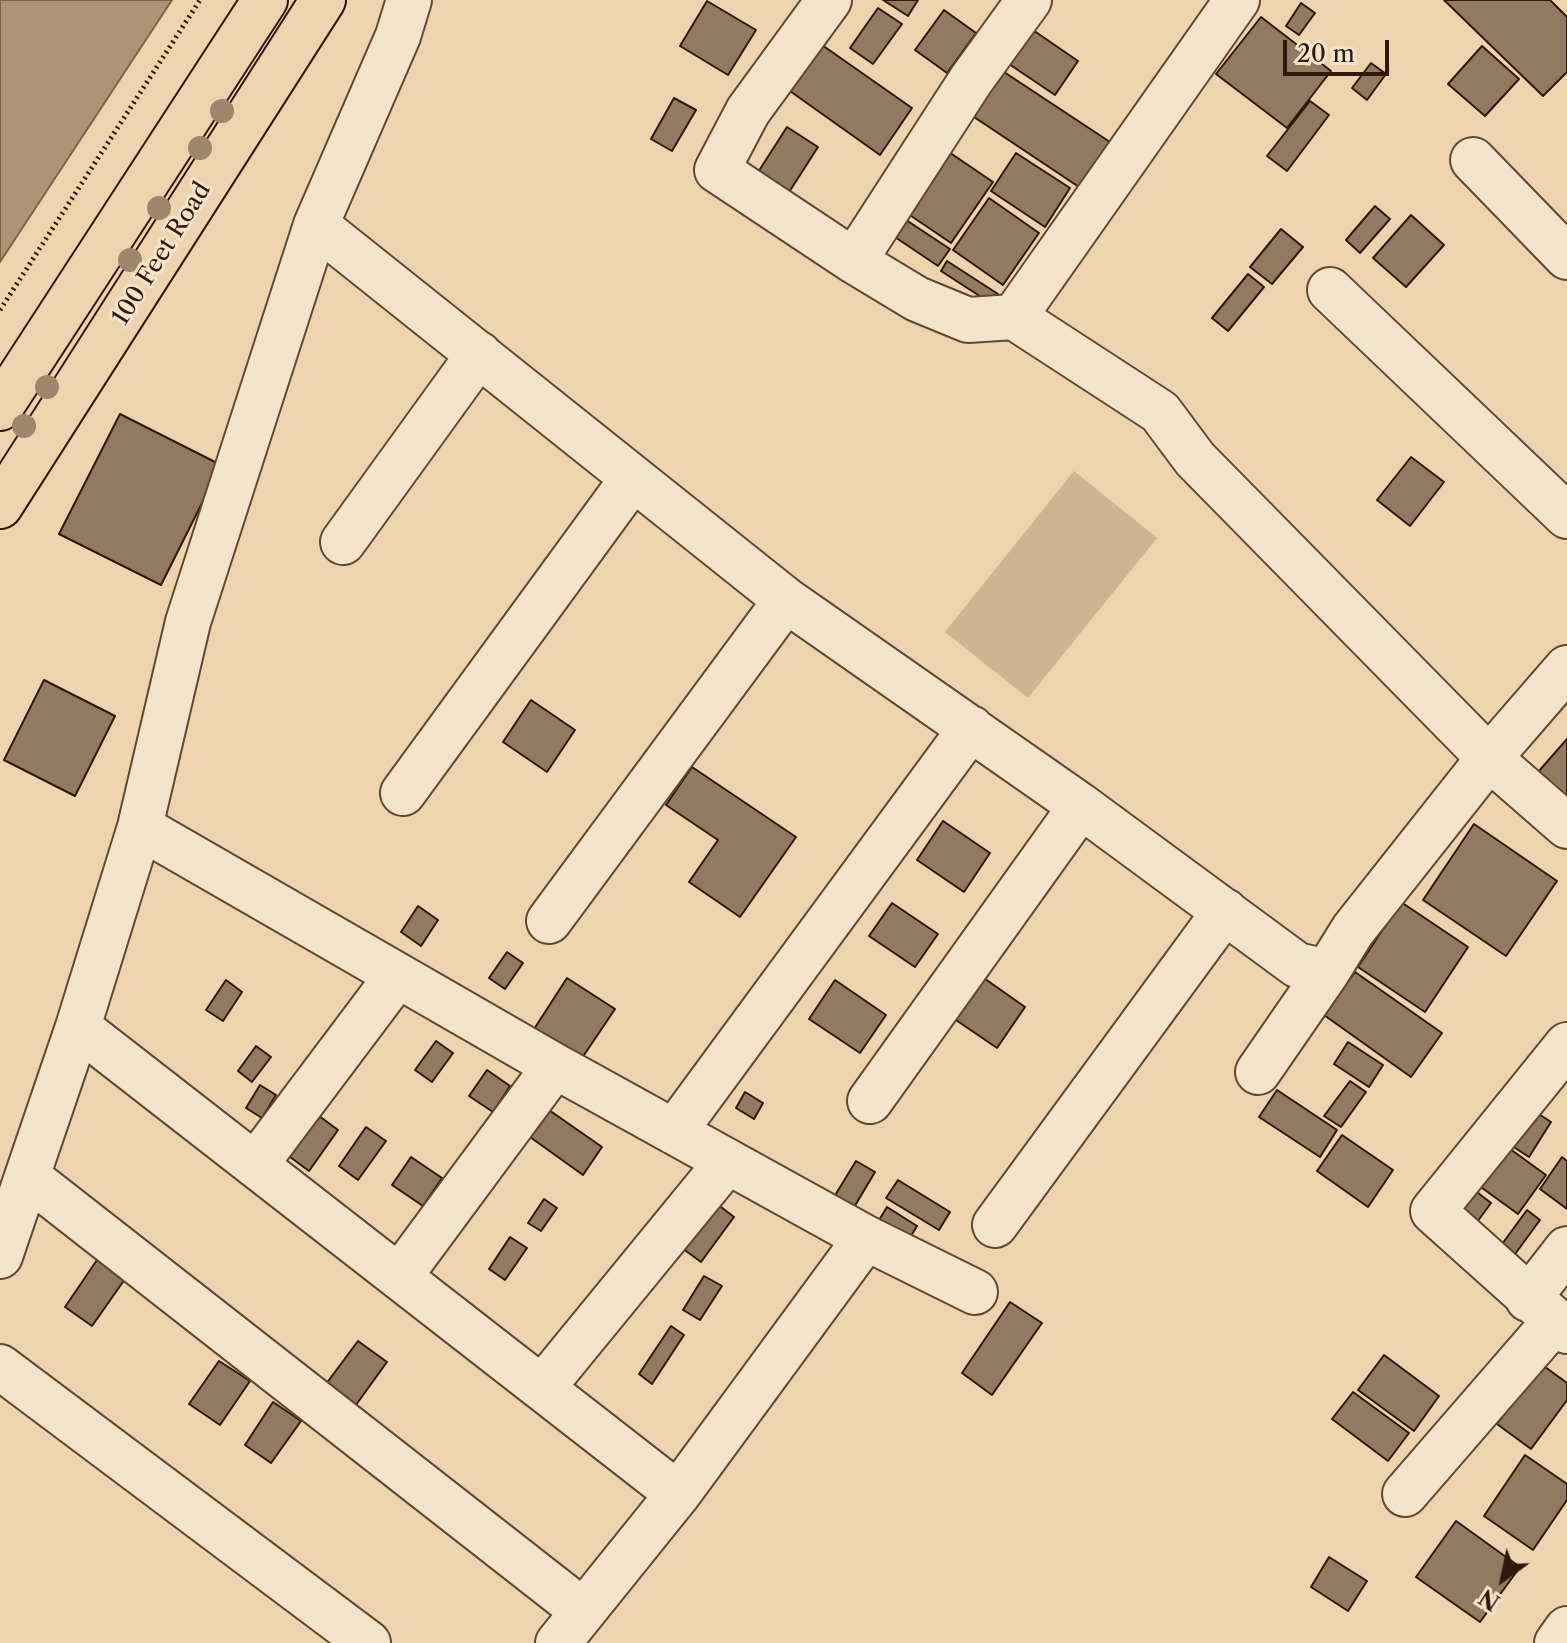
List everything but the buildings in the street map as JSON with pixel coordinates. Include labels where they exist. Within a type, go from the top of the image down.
[{"type":"main road","name":"100 Feet Road","points":[[0,408],[265,0]]},
{"type":"main road","name":"100 Feet Road","points":[[0,506],[323,0]]},
{"type":"street","points":[[0,1256],[78,1027],[140,827],[188,622],[316,225],[398,36],[409,0]]},
{"type":"street","points":[[829,0],[748,111],[717,170],[917,299],[968,320],[1014,317],[1160,412],[1195,459],[1489,758],[1567,826]]},
{"type":"street","points":[[854,261],[971,80],[1029,0]]},
{"type":"street","points":[[1014,317],[1237,0]]},
{"type":"street","points":[[1473,160],[1567,257]]},
{"type":"street","points":[[316,225],[786,600],[1081,806],[1297,965],[1327,972]]},
{"type":"street","points":[[1330,290],[1567,516]]},
{"type":"street","points":[[343,542],[479,354]]},
{"type":"street","points":[[403,793],[633,478]]},
{"type":"street","points":[[549,921],[786,600]]},
{"type":"street","points":[[1258,1072],[1353,930],[1489,758],[1567,668]]},
{"type":"street","points":[[674,1132],[971,728]]},
{"type":"street","points":[[870,1101],[1081,806]]},
{"type":"street","points":[[140,827],[727,1162],[866,1238],[975,1292]]},
{"type":"street","points":[[995,1225],[1225,911]]},
{"type":"street","points":[[255,1165],[397,976]]},
{"type":"street","points":[[78,1027],[678,1494]]},
{"type":"street","points":[[1550,1317],[1433,1211],[1567,1045]]},
{"type":"street","points":[[399,1277],[555,1066]]},
{"type":"street","points":[[542,1388],[727,1162]]},
{"type":"street","points":[[28,1177],[571,1627],[678,1494],[866,1238]]},
{"type":"street","points":[[1405,1494],[1550,1317],[1567,1249]]},
{"type":"street","points":[[0,1367],[368,1643]]},
{"type":"street","points":[[1557,1643],[1567,1629]]},
{"type":"path","points":[[0,310],[200,0]]},
{"type":"shaded area","points":[[0,0],[172,0],[0,262]]},
{"type":"shaded area","points":[[1074,471],[1157,538],[1028,698],[945,632]]}]
